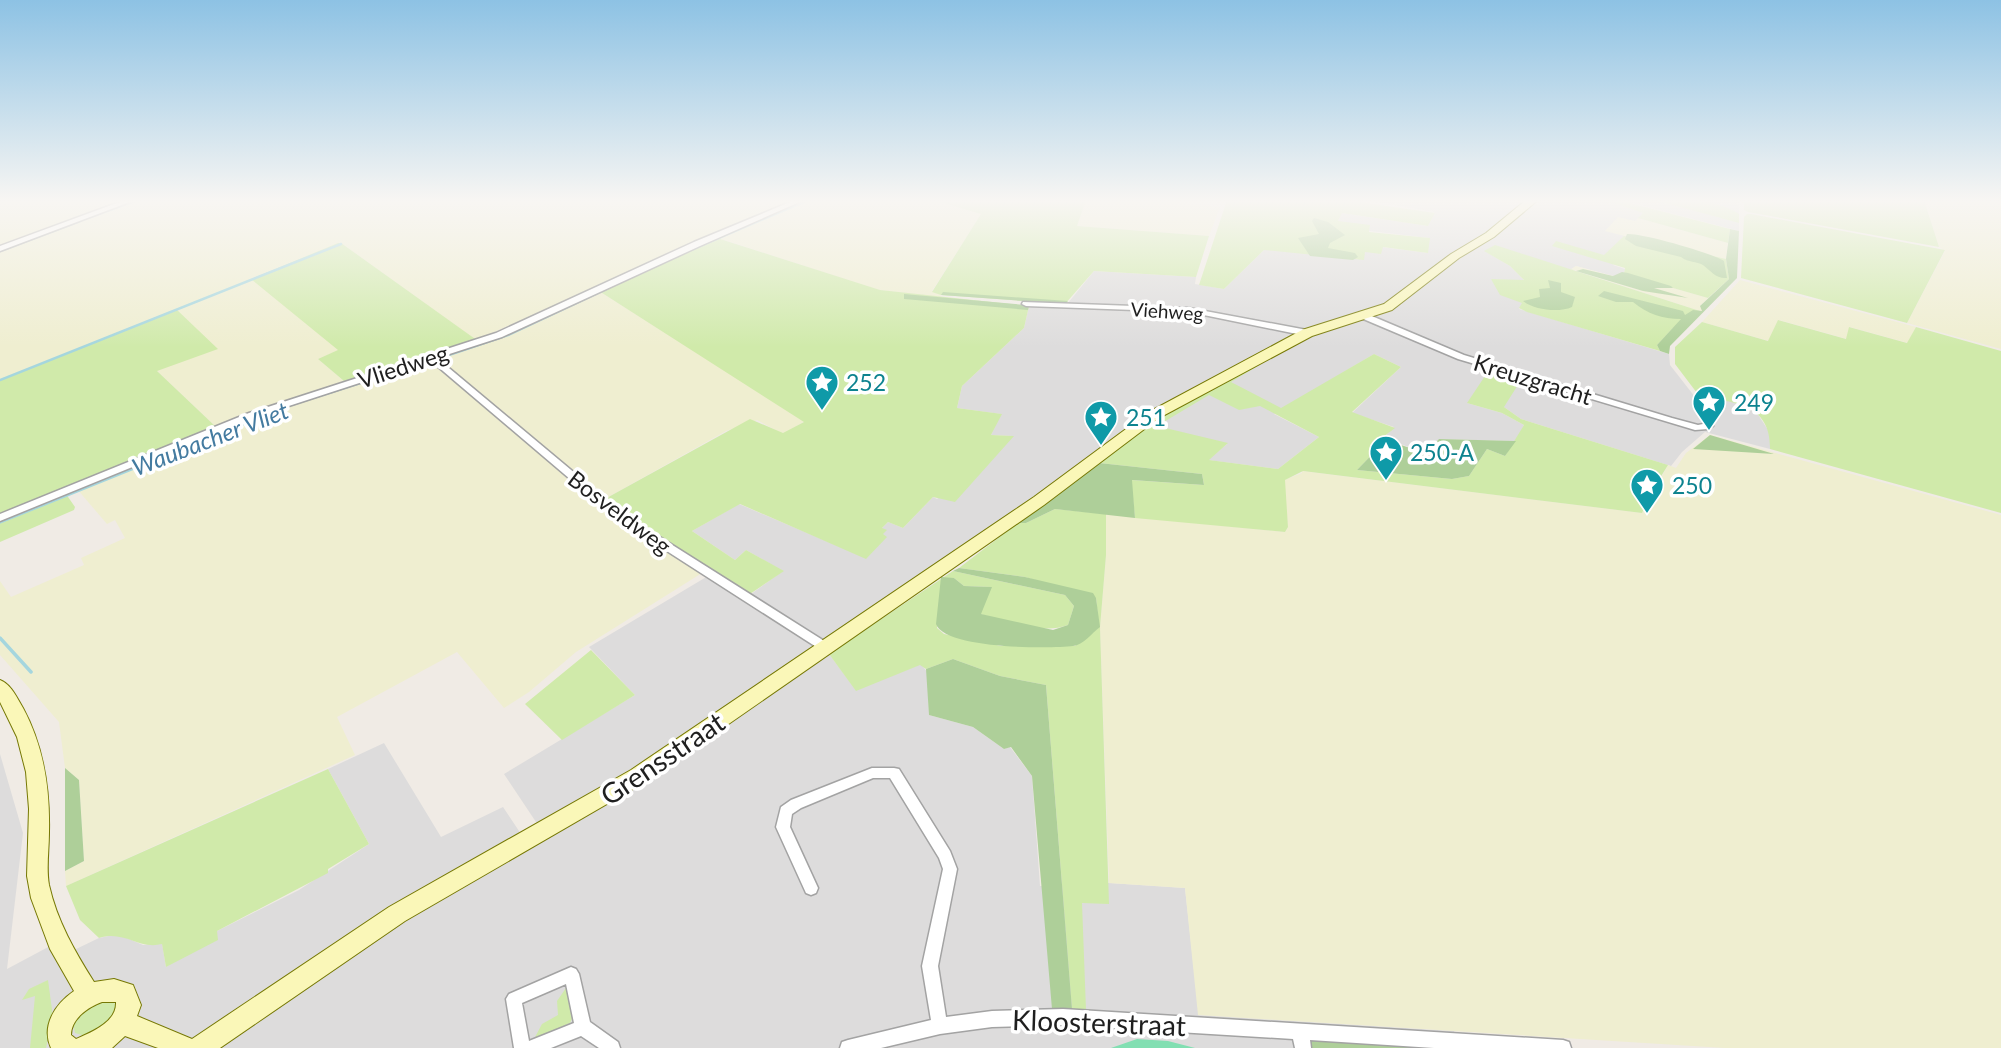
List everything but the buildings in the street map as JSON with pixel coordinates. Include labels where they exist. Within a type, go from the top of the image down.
[{"type":"main road","name":"Grensstraat","points":[[198,1048],[396,914],[488,860],[579,813],[638,776],[1039,501],[1133,429],[1188,395],[1307,333],[1388,307],[1468,249]]},
{"type":"main road","points":[[0,687],[26,730],[36,760],[40,807],[37,871],[45,912],[59,947],[89,995]]},
{"type":"main road","points":[[68,1048],[58,1037],[61,1022],[72,1007],[89,995],[113,989],[125,993],[129,1005],[121,1023],[107,1037],[83,1048]]},
{"type":"main road","points":[[121,1023],[155,1034],[185,1048]]},
{"type":"street","name":"Vliedweg","points":[[0,518],[252,415],[499,335],[686,249]]},
{"type":"street","name":"Viehweg","points":[[1026,303],[1189,310],[1307,333]]},
{"type":"street","name":"Kreuzgracht","points":[[1364,316],[1472,361],[1698,428],[1708,426]]},
{"type":"street","name":"Bosveldweg","points":[[430,357],[621,517],[662,546],[825,647]]},
{"type":"street","points":[[811,888],[783,827],[786,811],[796,804],[873,773],[894,773],[949,862],[949,876],[930,966],[940,1026]]},
{"type":"street","points":[[522,1048],[514,999],[571,974],[583,1027],[612,1048]]},
{"type":"street","name":"Kloosterstraat","points":[[848,1048],[897,1042],[940,1026],[992,1019],[1063,1017],[1563,1048]]},
{"type":"street","points":[[532,1048],[583,1027]]},
{"type":"street","points":[[1300,1031],[1303,1048]]},
{"type":"shaded area","points":[[1396,249],[1428,253],[1428,249],[1626,249],[1613,265],[1625,269],[1624,274],[1617,277],[1576,266],[1573,270],[1485,251],[1510,266],[1525,281],[1491,279],[1523,303],[1519,309],[1669,354],[1670,365],[1695,397],[1730,401],[1755,410],[1770,433],[1770,449],[1705,432],[1682,452],[1671,466],[1521,419],[1504,407],[1467,403],[1502,413],[1524,425],[1516,441],[1439,439],[1426,453],[1383,438],[1394,427],[1352,413],[1401,367],[1374,354],[1274,414],[1319,437],[1278,469],[1208,460],[1227,444],[1138,422],[1101,446],[1154,452],[1111,456],[829,654],[856,690],[921,664],[928,673],[929,715],[973,727],[1004,749],[1010,747],[1032,776],[1040,886],[1109,883],[1185,888],[1199,1015],[1454,1031],[1460,1048],[0,1048],[0,754],[23,833],[7,969],[67,937],[74,950],[99,938],[118,934],[143,945],[162,943],[166,967],[217,931],[299,890],[369,844],[328,769],[384,743],[441,837],[503,807],[521,834],[538,825],[504,774],[635,695],[589,647],[708,576],[744,599],[783,571],[746,550],[735,560],[692,531],[739,504],[866,558],[886,537],[882,535],[882,528],[888,522],[903,528],[933,497],[937,499],[1013,436],[991,435],[1001,414],[957,408],[962,386],[1024,328],[1029,306],[1064,308],[1094,271],[1196,277],[1195,284],[1224,289],[1264,250]]},
{"type":"green space","points":[[324,249],[252,278],[339,350],[318,359],[344,381],[215,426],[157,371],[176,309],[0,380],[0,251]]},
{"type":"green space","points":[[324,249],[349,249],[478,341],[344,381],[318,359],[338,350],[251,279]]},
{"type":"green space","points":[[349,249],[683,249],[476,340]]},
{"type":"green space","points":[[689,249],[751,249],[880,290],[1029,306],[1024,328],[962,386],[957,408],[1002,414],[991,435],[1014,436],[955,502],[933,497],[903,528],[888,522],[882,528],[887,530],[883,534],[887,537],[866,559],[740,504],[692,531],[735,560],[746,550],[784,571],[747,596],[638,526],[603,500],[750,419],[783,433],[804,422],[599,291]]},
{"type":"green space","points":[[752,249],[959,249],[932,291],[941,295],[940,297],[879,290]]},
{"type":"green space","points":[[959,249],[1205,249],[1196,277],[1094,271],[1065,304],[941,295],[932,292]]},
{"type":"green space","points":[[1211,249],[1382,249],[1381,254],[1365,252],[1364,260],[1264,250],[1224,289],[1199,285]]},
{"type":"green space","points":[[1305,249],[1333,249],[1355,253],[1358,257],[1353,260],[1310,256]]},
{"type":"green space","points":[[1397,249],[1429,249],[1428,253]]},
{"type":"green space","points":[[1507,249],[1703,312],[1673,328],[1657,345],[1660,351],[1519,308],[1522,303],[1500,295],[1491,279],[1524,280],[1510,266],[1484,251]]},
{"type":"green space","points":[[1562,249],[1583,249],[1604,255],[1610,249],[1681,249],[1726,259],[1729,279],[1708,298],[1624,274],[1625,268]]},
{"type":"green space","points":[[1648,249],[1692,249],[1717,258],[1724,261],[1727,278],[1717,276],[1703,265]]},
{"type":"green space","points":[[1675,249],[1727,249],[1726,259]]},
{"type":"green space","points":[[1727,249],[1738,249],[1737,278],[1670,346],[1669,354],[1660,351],[1657,345],[1681,319],[1655,315],[1633,302],[1616,302],[1598,296],[1604,291],[1683,311],[1685,315],[1693,310],[1702,311],[1700,306],[1729,279]]},
{"type":"green space","points":[[1742,249],[1945,250],[1907,323],[1741,278]]},
{"type":"green space","points":[[1942,249],[2001,249],[2001,349],[1907,323],[1945,251]]},
{"type":"green space","points":[[1576,266],[1617,277],[1624,274],[1708,298],[1700,306],[1703,312],[1571,269]]},
{"type":"green space","points":[[1583,269],[1613,276],[1622,272],[1628,273],[1671,286],[1673,288],[1654,288],[1688,298],[1643,291],[1576,271]]},
{"type":"green space","points":[[1548,280],[1561,283],[1561,292],[1575,297],[1572,307],[1547,310],[1533,307],[1523,301],[1540,297],[1539,289],[1550,288]]},
{"type":"green space","points":[[1740,280],[1916,327],[1908,343],[1850,327],[1847,339],[1779,320],[1769,341],[1702,322]]},
{"type":"green space","points":[[599,291],[805,421],[783,434],[757,420],[726,431],[603,500],[437,359]]},
{"type":"green space","points":[[943,292],[1068,301],[1065,304],[941,295]]},
{"type":"green space","points":[[904,294],[1029,306],[1028,310],[904,299]]},
{"type":"green space","points":[[176,309],[218,349],[157,371],[215,426],[0,515],[0,380]]},
{"type":"green space","points":[[1778,320],[1846,339],[1849,327],[1907,343],[1916,327],[2001,351],[2001,513],[1770,449],[1769,434],[1758,415],[1738,404],[1700,397],[1675,364],[1675,347],[1702,322],[1768,341]]},
{"type":"green space","points":[[1374,354],[1401,367],[1352,412],[1395,428],[1383,437],[1386,440],[1357,470],[1452,479],[1469,476],[1487,449],[1505,456],[1524,425],[1502,413],[1467,403],[1489,370],[1521,380],[1504,407],[1521,419],[1668,465],[1642,513],[1303,471],[1285,480],[1288,527],[1285,532],[1135,518],[1131,480],[1204,485],[1202,474],[1099,463],[1161,415],[1276,355],[1231,382],[1281,408]],"holes":[[[1209,395],[1239,410],[1260,406],[1319,437],[1278,469],[1209,460],[1228,443],[1157,426]]]},
{"type":"green space","points":[[424,361],[434,364],[630,528],[702,573],[576,652],[529,692],[504,708],[457,652],[337,717],[355,755],[66,886],[65,871],[84,861],[79,780],[65,768],[59,722],[0,655],[0,581],[11,597],[84,565],[81,558],[125,538],[115,520],[107,524],[77,489],[248,418]]},
{"type":"green space","points":[[1710,435],[2001,515],[2001,1048],[1725,1048],[1198,1015],[1185,888],[1109,883],[1100,627],[1106,555],[1106,514],[1285,532],[1288,527],[1284,480],[1302,471],[1642,513],[1668,465],[1676,468],[1686,453]]},
{"type":"green space","points":[[1710,435],[1774,454],[1693,449]]},
{"type":"green space","points":[[1439,439],[1516,441],[1505,456],[1487,449],[1469,476],[1452,479],[1357,470],[1386,440],[1425,453]]},
{"type":"green space","points":[[1099,463],[1202,474],[1204,485],[1132,480],[1135,518],[1055,509],[1026,523],[1018,523]]},
{"type":"green space","points":[[66,494],[75,507],[74,510],[0,542],[0,520]]},
{"type":"green space","points":[[1055,509],[1106,514],[1106,555],[1100,627],[1109,904],[1082,903],[1086,1010],[1072,1009],[1046,685],[1000,676],[953,659],[926,669],[920,665],[856,691],[829,654],[953,571],[1065,595],[1074,606],[1068,625],[1058,628],[1036,628],[1013,623],[980,614],[991,587],[964,586],[954,578],[937,617],[937,628],[944,634],[1001,646],[1075,646],[1099,627],[1096,598],[1025,577],[959,568],[1018,523],[1026,523]]},
{"type":"green space","points":[[959,568],[1025,577],[1093,593],[1100,627],[1077,645],[1043,647],[977,643],[943,632],[936,624],[941,577],[954,578],[964,586],[992,587],[981,614],[1053,630],[1068,625],[1074,606],[1065,595],[953,571]]},
{"type":"green space","points":[[591,650],[635,695],[562,740],[525,704]]},
{"type":"green space","points":[[953,659],[1000,676],[1046,685],[1072,1009],[1052,1009],[1032,776],[1011,747],[1004,749],[973,727],[929,715],[926,669]]},
{"type":"green space","points":[[65,768],[79,780],[84,861],[65,871]]},
{"type":"green space","points":[[328,769],[369,844],[328,869],[328,873],[217,931],[218,940],[166,967],[162,944],[146,944],[116,936],[99,938],[80,920],[66,886]]},
{"type":"green space","points":[[48,980],[53,1017],[46,1048],[30,1048],[35,996],[22,1000],[29,989]]},
{"type":"green space","points":[[566,988],[573,1017],[570,1023],[534,1039],[542,1024],[558,1015],[557,1001]]},
{"type":"green space","points":[[112,999],[117,1008],[112,1021],[85,1036],[75,1033],[75,1019],[79,1013],[91,1005]]},
{"type":"green space","points":[[1306,1038],[1454,1048],[1307,1048]]},
{"type":"green space","points":[[1137,1039],[1168,1041],[1195,1048],[1111,1048]]},
{"type":"waterway","points":[[0,251],[6,249]]},
{"type":"waterway","points":[[0,380],[329,249]]},
{"type":"waterway","name":"Waubacher Vliet","points":[[440,358],[508,335],[606,289]]},
{"type":"waterway","name":"Waubacher Vliet","points":[[291,405],[423,363]]},
{"type":"waterway","name":"Waubacher Vliet","points":[[0,522],[277,410],[274,411]]},
{"type":"waterway","points":[[0,638],[31,672]]},
{"type":"place","name":"252","points":[[822,412]]},
{"type":"place","name":"249","points":[[1709,432]]},
{"type":"place","name":"251","points":[[1101,447]]},
{"type":"place","name":"250-A","points":[[1386,482]]},
{"type":"place","name":"250","points":[[1647,515]]}]
